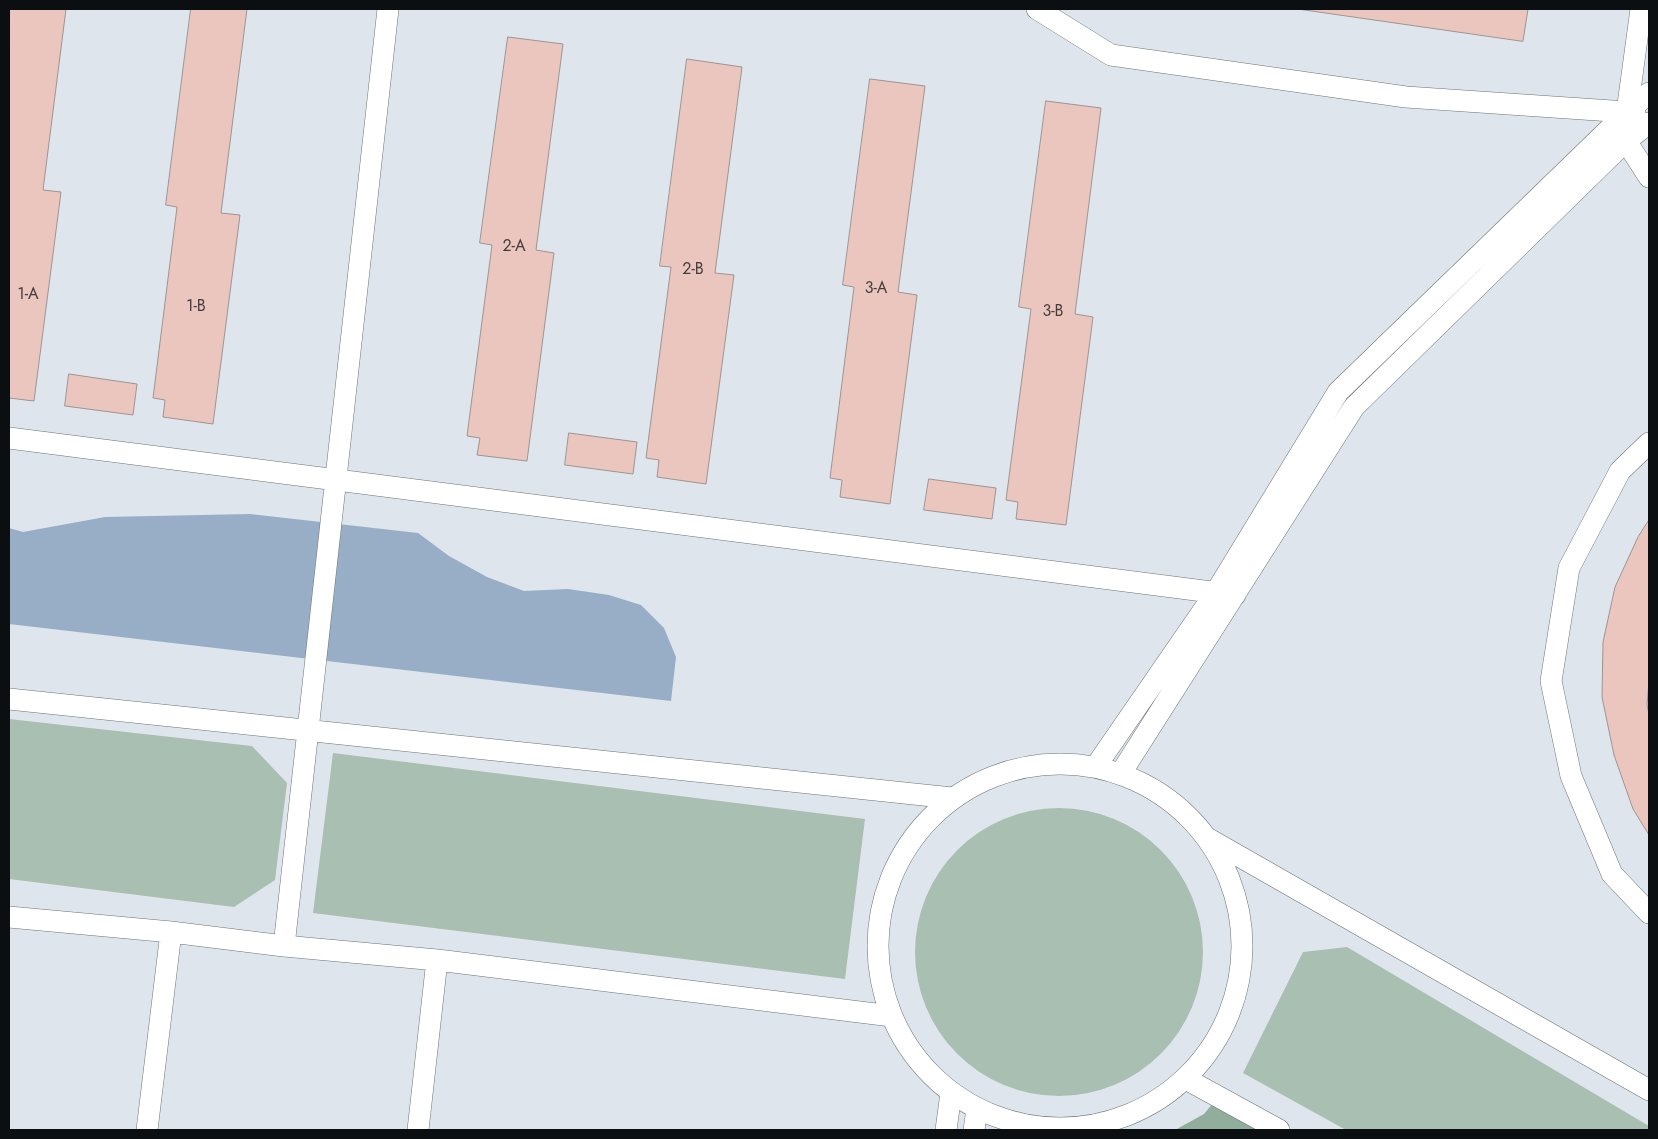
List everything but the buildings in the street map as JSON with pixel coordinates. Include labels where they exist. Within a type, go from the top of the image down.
[{"type":"street","points":[[284,946],[388,9]]},
{"type":"street","points":[[1037,9],[1111,55],[1406,97],[1627,112],[1649,118]]},
{"type":"street","points":[[1641,9],[1627,112],[1626,141],[1649,177]]},
{"type":"street","points":[[1121,773],[1226,594],[1338,392],[1627,112],[1649,94]]},
{"type":"street","points":[[1096,766],[1226,594],[1354,407],[1626,141],[1649,124]]},
{"type":"street","points":[[9,438],[1226,594]]},
{"type":"street","points":[[1649,443],[1620,472],[1569,568],[1551,681],[1571,776],[1612,874],[1649,913]]},
{"type":"street","points":[[9,699],[952,798]]},
{"type":"street","points":[[1046,763],[1096,766],[1121,773],[1170,799],[1209,840],[1233,886],[1242,937],[1238,989],[1218,1038],[1186,1079],[1140,1111],[1086,1128],[1030,1127],[977,1109],[951,1093],[916,1058],[892,1016],[878,957],[884,897],[910,842],[952,798],[997,774],[1046,763]]},
{"type":"street","points":[[1209,840],[1649,1090]]},
{"type":"street","points":[[9,917],[438,960],[892,1016]]},
{"type":"street","points":[[147,1130],[171,932]]},
{"type":"street","points":[[418,1130],[438,960]]},
{"type":"street","points":[[1186,1079],[1279,1130]]},
{"type":"street","points":[[946,1130],[951,1093]]},
{"type":"street","points":[[974,1130],[977,1109]]},
{"type":"green space","points":[[9,719],[252,746],[287,783],[275,880],[234,907],[9,879]]},
{"type":"green space","points":[[333,753],[865,819],[845,979],[313,913]]},
{"type":"green space","points":[[1059,808],[1087,811],[1114,819],[1139,832],[1161,850],[1179,872],[1192,897],[1200,924],[1203,952],[1200,980],[1192,1007],[1179,1032],[1161,1054],[1139,1072],[1114,1085],[1087,1093],[1059,1096],[1031,1093],[1004,1085],[979,1072],[957,1054],[939,1032],[926,1007],[918,980],[915,952],[918,924],[926,897],[939,872],[957,850],[979,832],[1004,819],[1031,811]]},
{"type":"green space","points":[[1347,947],[1649,1126],[1649,1130],[1346,1130],[1243,1073],[1303,952]]},
{"type":"green space","points":[[1218,1097],[1279,1130],[1175,1130],[1204,1114]]},
{"type":"water","points":[[250,514],[418,533],[449,556],[487,577],[524,591],[568,589],[609,595],[641,605],[664,628],[676,657],[671,701],[9,624],[9,528],[23,532],[105,517]]}]
